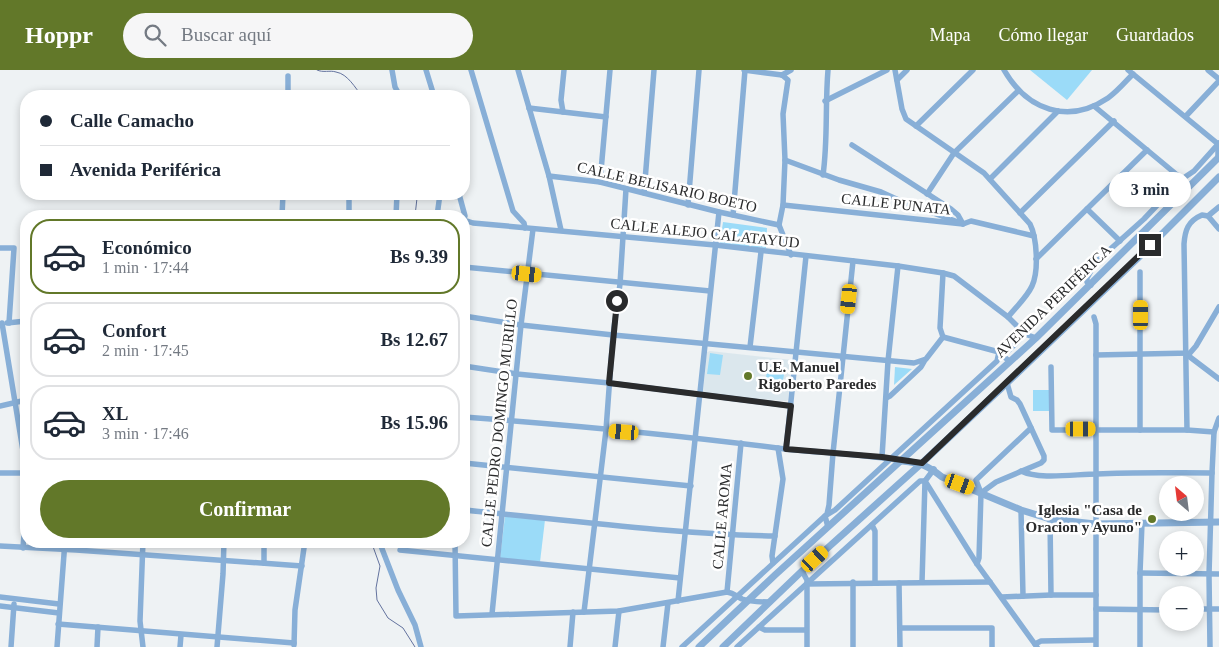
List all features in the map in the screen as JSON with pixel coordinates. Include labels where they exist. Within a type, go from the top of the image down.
[{"type":"street","points":[[392,70],[396,90]]},
{"type":"street","points":[[426,70],[432,90]]},
{"type":"street","points":[[471,70],[513,211],[524,223],[525,228]]},
{"type":"street","points":[[518,70],[549,176],[561,230]]},
{"type":"street","points":[[563,112],[561,95],[564,70]]},
{"type":"street","points":[[600,182],[610,70]]},
{"type":"street","points":[[644,193],[654,70]]},
{"type":"street","points":[[688,205],[699,70]]},
{"type":"street","points":[[733,215],[744,70],[782,75],[788,80],[784,114],[785,160],[783,205],[779,225],[791,255]]},
{"type":"street","points":[[782,75],[791,70]]},
{"type":"street","points":[[823,175],[825,159],[825,101],[828,70]]},
{"type":"street","points":[[825,101],[888,70]]},
{"type":"street","points":[[895,70],[904,116],[990,179],[1030,224],[1034,236],[1036,259],[1032,286],[1008,316]]},
{"type":"street","points":[[897,80],[907,70]]},
{"type":"street","points":[[916,126],[972,70]]},
{"type":"street","points":[[1004,70],[1018,91],[1043,107],[1058,111],[1072,111],[1094,106],[1114,93],[1131,72],[1219,144]]},
{"type":"street","points":[[1186,116],[1219,80],[1208,70]]},
{"type":"street","points":[[288,76],[288,90]]},
{"type":"street","points":[[927,194],[954,153],[1018,91]]},
{"type":"street","points":[[1094,106],[1182,180]]},
{"type":"street","points":[[529,108],[606,116]]},
{"type":"street","points":[[990,179],[1058,111]]},
{"type":"street","points":[[1020,213],[1114,122]]},
{"type":"street","points":[[1218,159],[1219,144]]},
{"type":"street","points":[[1091,285],[1087,282],[1087,278],[1093,266],[1144,219],[1182,180],[1194,171],[1219,144]]},
{"type":"street","points":[[852,145],[951,208],[958,215],[961,224]]},
{"type":"street","points":[[1036,259],[1148,150]]},
{"type":"street","name":"AVENIDA PERIFÉRICA","points":[[749,601],[775,575],[1036,338],[1218,159]]},
{"type":"street","points":[[785,160],[823,175],[880,192],[955,220],[961,224]]},
{"type":"street","name":"CALLE BELISARIO BOETO","points":[[549,176],[600,182],[688,205],[779,225]]},
{"type":"street","name":"AVENIDA PERIFÉRICA","points":[[722,647],[1007,383],[1219,178]]},
{"type":"street","points":[[584,612],[606,430],[613,335],[620,284],[626,189]]},
{"type":"street","name":"CALLE PUNATA","points":[[783,205],[961,224],[971,221],[1034,236]]},
{"type":"street","points":[[1187,430],[1185,231],[1189,224],[1199,216],[1208,216],[1219,207]]},
{"type":"street","points":[[1087,209],[1120,240]]},
{"type":"street","points":[[678,601],[719,212]]},
{"type":"street","points":[[1208,216],[1219,229]]},
{"type":"street","name":"CALLE ALEJO CALATAYUD","points":[[470,221],[943,272]]},
{"type":"street","name":"CALLE PEDRO DOMINGO MURILLO","points":[[492,614],[513,421],[521,325],[533,229]]},
{"type":"street","points":[[0,248],[14,248],[9,323]]},
{"type":"street","points":[[750,348],[760,252]]},
{"type":"street","points":[[786,449],[806,256]]},
{"type":"street","points":[[828,527],[826,516],[829,506],[853,261]]},
{"type":"street","points":[[882,457],[888,361],[898,266]]},
{"type":"street","points":[[470,268],[620,284],[710,291]]},
{"type":"street","points":[[943,337],[940,328],[943,272],[954,276],[1008,316],[1025,334],[1036,338]]},
{"type":"street","points":[[1140,272],[1140,430]]},
{"type":"street","points":[[1186,354],[1196,346],[1219,307]]},
{"type":"street","points":[[470,317],[521,325],[613,335],[705,342],[888,361],[914,363],[926,359]]},
{"type":"street","points":[[925,481],[977,564],[1036,645],[1041,641],[1096,644],[1096,324],[1094,317]]},
{"type":"street","points":[[20,322],[1,323],[20,429]]},
{"type":"street","points":[[943,337],[999,352],[1008,351],[1025,334]]},
{"type":"street","points":[[886,398],[921,367],[943,337]]},
{"type":"street","points":[[999,352],[1010,362]]},
{"type":"street","points":[[682,647],[997,361],[999,352]]},
{"type":"street","points":[[1096,355],[1186,354],[1219,379]]},
{"type":"street","points":[[470,367],[791,406]]},
{"type":"street","points":[[1051,368],[1052,430],[1187,430],[1214,432]]},
{"type":"street","points":[[981,492],[996,482],[1044,460],[1044,456],[1020,404],[1011,397],[1007,383]]},
{"type":"street","points":[[0,406],[20,402]]},
{"type":"street","points":[[470,417],[695,438],[786,449],[882,457],[922,463],[934,469],[942,477],[1021,510],[1050,519],[1095,524],[1215,522]]},
{"type":"street","points":[[1210,647],[1209,575],[1215,522],[1212,473],[1214,432],[1219,418]]},
{"type":"street","points":[[977,564],[979,558],[981,492],[976,480],[1031,428]]},
{"type":"street","name":"CALLE AROMA","points":[[727,592],[741,443]]},
{"type":"street","points":[[773,563],[782,479],[778,448]]},
{"type":"street","points":[[470,464],[691,486]]},
{"type":"street","points":[[922,582],[925,481],[934,469]]},
{"type":"street","points":[[1021,472],[1055,476],[1212,473]]},
{"type":"street","points":[[0,473],[20,473]]},
{"type":"street","points":[[737,647],[920,481],[925,481]]},
{"type":"street","points":[[1021,510],[1023,596]]},
{"type":"street","points":[[470,511],[732,536],[775,536]]},
{"type":"street","points":[[1050,519],[1051,595]]},
{"type":"street","points":[[1140,647],[1142,523]]},
{"type":"street","points":[[872,525],[875,531],[875,582]]},
{"type":"street","points":[[0,546],[20,548]]},
{"type":"street","points":[[23,548],[302,566]]},
{"type":"street","points":[[143,548],[140,622],[143,647]]},
{"type":"street","points":[[217,647],[224,548]]},
{"type":"street","points":[[264,548],[264,563]]},
{"type":"street","points":[[58,624],[294,645],[295,610],[304,548]]},
{"type":"street","points":[[382,548],[398,590],[415,625],[421,647]]},
{"type":"street","points":[[455,548],[456,616],[619,611],[727,592],[749,601],[770,602]]},
{"type":"street","points":[[57,647],[64,550]]},
{"type":"street","points":[[400,550],[680,578]]},
{"type":"street","points":[[802,571],[807,580],[807,647]]},
{"type":"street","points":[[1140,573],[1219,574]]},
{"type":"street","points":[[853,582],[853,647]]},
{"type":"street","points":[[807,584],[990,582]]},
{"type":"street","points":[[899,583],[900,647]]},
{"type":"street","points":[[1002,597],[1096,595]]},
{"type":"street","points":[[0,597],[59,604]]},
{"type":"street","points":[[10,647],[14,599]]},
{"type":"street","points":[[699,647],[749,601]]},
{"type":"street","points":[[663,647],[668,603]]},
{"type":"street","points":[[0,606],[59,613]]},
{"type":"street","points":[[1096,609],[1159,610]]},
{"type":"street","points":[[1204,609],[1219,609]]},
{"type":"street","points":[[615,647],[619,611]]},
{"type":"street","points":[[570,647],[573,612]]},
{"type":"street","points":[[97,647],[98,627]]},
{"type":"street","points":[[759,627],[765,630],[806,630]]},
{"type":"street","points":[[900,628],[992,628],[992,647]]},
{"type":"street","points":[[180,647],[181,635]]},
{"type":"shaded area","points":[[1030,70],[1092,70],[1067,100]]},
{"type":"shaded area","points":[[723,222],[767,228],[766,248],[751,247],[752,229],[749,247],[720,243]]},
{"type":"shaded area","points":[[707,352],[792,360],[788,400],[704,394]]},
{"type":"shaded area","points":[[710,353],[723,355],[720,375],[707,374]]},
{"type":"shaded area","points":[[895,367],[912,369],[894,385]]},
{"type":"shaded area","points":[[767,368],[785,369],[783,380],[766,379]]},
{"type":"shaded area","points":[[1033,390],[1049,390],[1049,411],[1033,411]]},
{"type":"shaded area","points":[[505,516],[545,520],[540,562],[500,558]]},
{"type":"waterway","points":[[317,70],[340,73],[357,90]]},
{"type":"waterway","points":[[416,210],[417,200]]},
{"type":"waterway","points":[[374,548],[380,566],[376,588],[377,600],[388,618],[403,628],[415,647]]},
{"type":"place","name":"U.E. Manuel Rigoberto Paredes","points":[[748,376]]},
{"type":"place","name":"Iglesia \"Casa de Oracion y Ayuno\"","points":[[1152,519]]},
{"type":"route","points":[[617,301],[609,383],[791,406],[786,449],[882,457],[922,463],[1150,245]]}]
